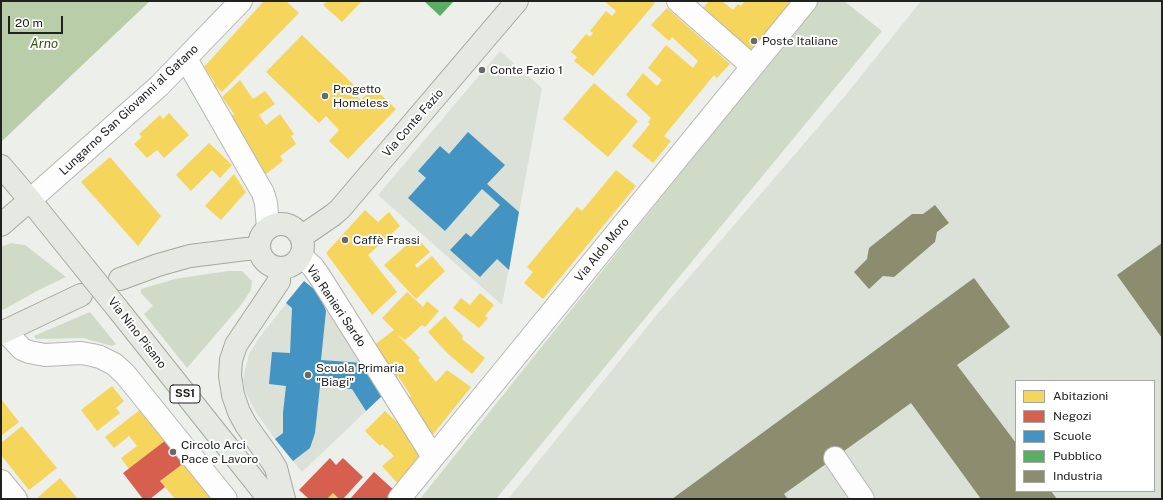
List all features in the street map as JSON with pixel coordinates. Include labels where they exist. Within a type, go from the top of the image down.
[{"type":"main road","name":"Via Conte Fazio","points":[[301,247],[340,209],[517,1]]},
{"type":"main road","name":"Via Nino Pisano","points":[[2,168],[30,200],[269,499]]},
{"type":"main road","points":[[1,225],[30,200]]},
{"type":"main road","points":[[275,225],[287,225],[294,228],[301,247],[299,260],[292,266],[280,269],[267,264],[261,256],[259,249],[260,237],[268,228],[275,225]]},
{"type":"main road","points":[[120,279],[158,265],[190,256],[246,249],[259,249]]},
{"type":"main road","points":[[280,269],[280,281],[236,344],[231,360],[230,376],[233,395],[239,412],[246,425],[265,450],[273,464],[280,481],[284,499]]},
{"type":"main road","points":[[3,332],[81,296]]},
{"type":"street","name":"Lungarno San Giovanni al Gatano","points":[[30,200],[159,86],[242,1]]},
{"type":"street","points":[[678,1],[752,66]]},
{"type":"street","name":"Via Aldo Moro","points":[[399,499],[806,1]]},
{"type":"street","points":[[186,59],[262,193],[266,203],[268,228]]},
{"type":"street","name":"Via Ranieri Sardo","points":[[301,247],[433,457]]},
{"type":"street","points":[[3,332],[22,349],[29,352],[45,355],[81,353],[100,357],[114,364],[125,374],[226,499]]},
{"type":"street","points":[[835,458],[863,499]]},
{"type":"street","points":[[1,480],[16,499]]},
{"type":"shaded area","points":[[818,1],[844,1],[882,31],[496,499],[420,499]]},
{"type":"shaded area","points":[[921,1],[1162,1],[1162,499],[508,499],[655,317],[845,96]]},
{"type":"shaded area","points":[[500,51],[542,88],[502,305],[378,195]]},
{"type":"shaded area","points":[[11,243],[25,245],[66,277],[1,311],[1,247]]},
{"type":"shaded area","points":[[228,271],[242,271],[252,281],[251,290],[241,305],[187,368],[144,314],[153,306],[141,293],[141,289],[175,279]]},
{"type":"shaded area","name":"Scuola Primaria \"Biagi\"","points":[[304,281],[315,290],[333,320],[384,394],[302,472],[275,439],[255,411],[245,391],[243,379],[249,354],[259,338]]},
{"type":"shaded area","points":[[90,312],[116,344],[112,346],[83,338],[36,339],[34,336]]},
{"type":"water","name":"Arno","points":[[1,1],[150,1],[1,142]]},
{"type":"building: Abitazioni","points":[[264,1],[286,1],[299,13],[222,92],[214,85],[215,83],[204,67]]},
{"type":"building: Abitazioni","points":[[327,1],[362,1],[342,22],[323,5]]},
{"type":"building: Abitazioni","points":[[604,1],[652,1],[655,3],[593,76],[574,61],[577,57],[571,52],[586,34],[590,37],[593,33],[590,31],[606,11],[612,16],[616,11]]},
{"type":"building: Abitazioni","points":[[709,1],[722,1],[733,10],[738,4],[741,6],[745,1],[791,1],[752,50],[701,10]]},
{"type":"building: Abitazioni","points":[[667,8],[730,64],[717,78],[714,75],[664,136],[671,141],[653,163],[632,146],[650,124],[648,122],[651,118],[626,95],[643,73],[657,86],[662,80],[648,68],[666,45],[693,68],[698,61],[672,37],[669,41],[651,25]]},
{"type":"building: Abitazioni","name":"Progetto Homeless","points":[[302,35],[358,89],[354,93],[361,100],[373,87],[396,109],[348,159],[329,141],[339,130],[326,116],[319,123],[266,72]]},
{"type":"building: Abitazioni","points":[[240,80],[253,99],[265,91],[275,104],[259,115],[266,125],[280,114],[294,134],[291,136],[296,144],[280,156],[283,161],[262,177],[228,118],[234,114],[222,97]]},
{"type":"building: Abitazioni","points":[[594,83],[638,121],[608,157],[563,119]]},
{"type":"building: Abitazioni","points":[[169,113],[189,135],[164,158],[157,150],[147,158],[134,144],[142,137],[139,134],[160,115],[163,119]]},
{"type":"building: Abitazioni","points":[[209,143],[232,165],[220,178],[212,170],[191,191],[176,175]]},
{"type":"building: Abitazioni","points":[[110,157],[161,216],[138,246],[81,182]]},
{"type":"building: Abitazioni","points":[[616,170],[636,186],[543,299],[524,283],[533,272],[527,267],[577,207],[582,211]]},
{"type":"building: Abitazioni","points":[[234,174],[246,192],[221,220],[205,206]]},
{"type":"building: Abitazioni","points":[[365,210],[378,222],[389,212],[400,226],[368,255],[397,292],[372,315],[326,253]]},
{"type":"building: Abitazioni","points":[[416,237],[430,252],[415,265],[417,268],[432,256],[445,271],[416,299],[384,265]]},
{"type":"building: Abitazioni","points":[[407,292],[423,307],[427,301],[439,311],[425,327],[422,325],[405,340],[397,334],[420,358],[418,360],[436,382],[447,370],[471,387],[431,437],[407,399],[411,396],[398,376],[394,380],[373,346],[394,330],[382,318]]},
{"type":"building: Abitazioni","points":[[480,293],[494,305],[485,316],[488,318],[479,328],[453,308],[461,298],[470,305]]},
{"type":"building: Abitazioni","points":[[445,316],[463,336],[462,339],[485,358],[472,374],[448,354],[428,332]]},
{"type":"building: Abitazioni","points":[[112,386],[124,401],[116,408],[120,413],[97,431],[81,410]]},
{"type":"building: Abitazioni","points":[[1,399],[19,422],[1,436]]},
{"type":"building: Abitazioni","points":[[141,409],[166,440],[129,469],[121,458],[137,446],[129,436],[114,448],[105,437]]},
{"type":"building: Abitazioni","points":[[385,411],[401,426],[422,456],[398,484],[382,466],[394,456],[382,444],[380,446],[365,431]]},
{"type":"building: Abitazioni","points":[[22,426],[57,468],[29,490],[1,455],[1,443]]},
{"type":"building: Abitazioni","points":[[184,463],[212,498],[211,499],[175,499],[160,481]]},
{"type":"building: Abitazioni","points":[[60,478],[78,499],[36,499]]},
{"type":"building: Abitazioni","points":[[333,493],[339,499],[327,499]]},
{"type":"building: Negozi","points":[[166,440],[184,463],[160,481],[165,487],[150,499],[143,499],[123,473]]},
{"type":"building: Negozi","points":[[330,458],[336,465],[343,458],[363,477],[343,499],[339,499],[333,493],[327,499],[309,499],[299,490]]},
{"type":"building: Negozi","points":[[374,472],[395,491],[387,499],[350,499]]},
{"type":"building: Scuole","points":[[468,132],[505,165],[487,184],[519,212],[509,270],[497,259],[480,277],[450,250],[466,233],[471,237],[500,205],[482,189],[445,231],[408,198],[426,178],[418,171],[440,146],[449,154]]},
{"type":"building: Scuole","points":[[304,281],[315,290],[321,298],[326,311],[321,360],[363,363],[384,394],[366,411],[352,389],[320,386],[315,433],[310,448],[293,461],[275,439],[283,433],[283,413],[286,386],[269,384],[272,352],[290,353],[292,308],[286,303]]},
{"type":"building: Pubblico","points":[[424,1],[454,1],[440,16]]},
{"type":"building: Industria","points":[[935,205],[949,223],[937,232],[935,242],[894,277],[883,276],[869,289],[854,272],[867,259],[869,248],[912,214],[923,214]]},
{"type":"building: Industria","points":[[1162,243],[1162,338],[1117,275]]},
{"type":"building: Industria","points":[[974,278],[1010,327],[957,365],[1015,442],[1015,492],[1052,492],[1057,499],[981,499],[911,403],[784,494],[788,499],[672,499]]},
{"type":"place","name":"Poste Italiane","points":[[754,41]]},
{"type":"place","name":"Conte Fazio 1","points":[[482,70]]},
{"type":"place","name":"Progetto Homeless","points":[[325,96]]},
{"type":"place","name":"Caffè Frassi","points":[[345,240]]},
{"type":"place","name":"Scuola Primaria \"Biagi\"","points":[[308,375]]},
{"type":"place","name":"Circolo Arci Pace e Lavoro","points":[[173,452]]}]
